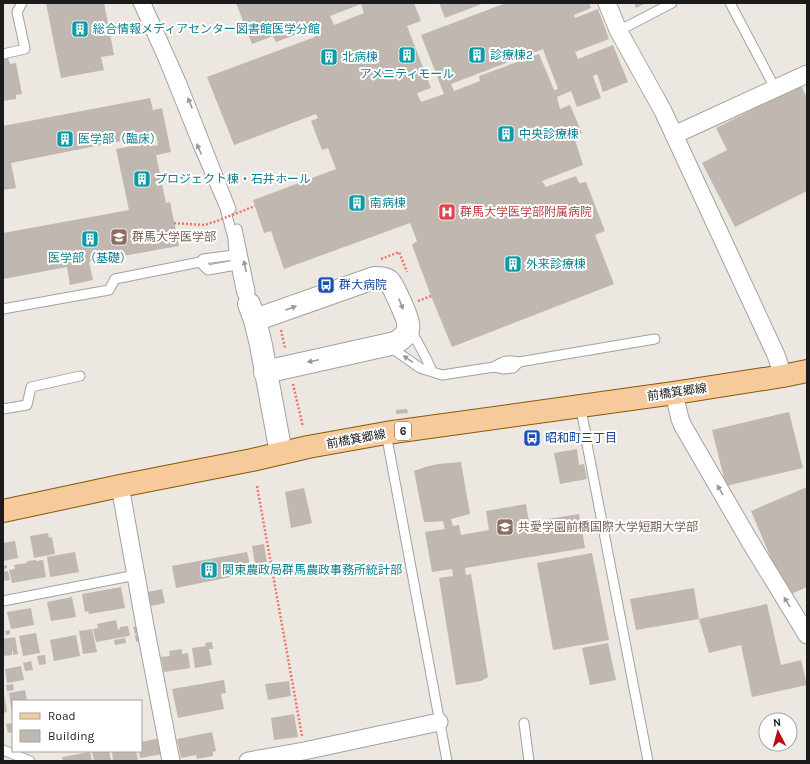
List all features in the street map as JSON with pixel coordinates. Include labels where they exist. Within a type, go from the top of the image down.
[{"type":"main road","name":"前橋箕郷線","points":[[3,511],[252,460],[308,447],[386,433],[674,393],[807,371]]},
{"type":"street","points":[[607,3],[618,30],[663,111],[776,355],[783,376]]},
{"type":"street","points":[[674,135],[807,74]]},
{"type":"street","points":[[265,372],[384,346],[401,340],[406,334],[409,325],[394,287],[389,281],[381,278],[374,278],[252,312],[261,345],[265,372],[281,453]]},
{"type":"street","points":[[674,393],[676,405],[683,426],[807,635]]},
{"type":"street","points":[[120,486],[171,761]]},
{"type":"street","points":[[248,761],[304,751],[439,722]]},
{"type":"lane","points":[[3,54],[25,49],[16,12],[22,3]]},
{"type":"lane","points":[[138,3],[164,61],[225,208],[233,238],[234,254],[242,294],[252,312]]},
{"type":"lane","points":[[146,3],[181,81],[230,207],[250,291],[252,312]]},
{"type":"lane","points":[[618,30],[672,3]]},
{"type":"lane","points":[[730,3],[775,88]]},
{"type":"lane","points":[[3,309],[108,290],[115,279],[200,262],[203,258],[234,254]]},
{"type":"lane","points":[[200,262],[208,270],[236,265]]},
{"type":"lane","points":[[409,325],[432,371]]},
{"type":"lane","points":[[384,346],[393,349],[420,368],[442,375],[494,367],[502,362],[511,360],[519,362],[655,339]]},
{"type":"lane","points":[[3,409],[27,405],[31,387],[80,376]]},
{"type":"lane","points":[[580,406],[648,761]]},
{"type":"lane","points":[[386,433],[447,761]]},
{"type":"lane","points":[[3,600],[136,575]]},
{"type":"lane","points":[[524,723],[529,761]]},
{"type":"lane","points":[[3,750],[30,761]]},
{"type":"path","points":[[174,223],[204,225],[255,206]]},
{"type":"path","points":[[257,486],[304,751]]},
{"type":"building","name":"総合情報メディアセンター図書館医学分館","points":[[46,3],[104,3],[114,55],[101,57],[104,70],[61,78]]},
{"type":"building","points":[[236,3],[414,3],[421,21],[407,26],[431,88],[417,93],[421,102],[444,94],[421,35],[506,3],[589,3],[591,8],[574,15],[575,18],[598,9],[609,39],[575,52],[578,59],[613,45],[628,82],[603,92],[597,74],[593,76],[601,98],[577,107],[571,91],[557,97],[560,109],[570,105],[582,133],[574,136],[583,165],[542,181],[546,187],[576,176],[579,183],[586,182],[605,231],[595,235],[614,284],[452,347],[412,245],[417,241],[410,223],[284,269],[271,231],[264,233],[253,200],[336,169],[328,148],[322,150],[311,121],[318,118],[316,114],[234,145],[207,77],[315,37],[313,33],[317,32],[316,27],[276,42],[273,36],[252,44]],"holes":[[[361,4],[364,13],[334,25],[330,16]],[[543,49],[558,89],[554,90],[539,54],[479,76],[480,81],[454,91],[451,84]]]},
{"type":"building","points":[[439,3],[484,3],[445,18]]},
{"type":"building","points":[[634,3],[646,3],[636,8]]},
{"type":"building","points":[[8,58],[10,64],[16,63],[22,94],[16,95],[16,99],[3,101],[3,59]]},
{"type":"building","points":[[801,85],[807,98],[807,191],[735,227],[702,163],[727,150],[716,128]]},
{"type":"building","points":[[150,98],[153,110],[162,108],[171,152],[156,155],[166,203],[170,202],[179,246],[89,262],[93,280],[70,285],[67,267],[3,279],[3,233],[129,210],[116,149],[154,142],[154,146],[158,145],[156,134],[11,163],[16,188],[3,190],[3,126]]},
{"type":"building","points":[[407,409],[408,413],[396,414],[396,410]]},
{"type":"building","points":[[789,412],[803,468],[726,486],[712,430]]},
{"type":"building","points":[[577,449],[579,465],[584,464],[587,479],[560,484],[554,453]]},
{"type":"building","points":[[461,462],[470,514],[451,519],[453,526],[459,525],[461,535],[489,530],[486,511],[526,504],[529,522],[579,514],[585,548],[465,568],[466,575],[471,574],[488,677],[481,681],[456,685],[439,578],[453,576],[452,569],[432,572],[425,532],[445,529],[443,521],[424,522],[414,471],[438,464]]},
{"type":"building","points":[[807,487],[807,587],[787,596],[751,511]]},
{"type":"building","points":[[304,488],[312,523],[291,528],[285,492]]},
{"type":"building","points":[[48,533],[49,538],[52,537],[55,554],[34,558],[30,536]]},
{"type":"building","points":[[15,541],[18,558],[3,561],[3,543]]},
{"type":"building","points":[[264,544],[267,562],[255,564],[252,546]]},
{"type":"building","points":[[75,552],[79,572],[50,577],[47,557]]},
{"type":"building","name":"関東農政局群馬農政事務所統計部","points":[[247,552],[250,564],[244,565],[246,574],[176,588],[172,566]]},
{"type":"building","points":[[592,553],[609,640],[553,650],[537,563]]},
{"type":"building","points":[[43,560],[46,577],[12,583],[9,570],[15,569],[14,565]]},
{"type":"building","points":[[7,565],[7,568],[4,569],[5,572],[8,571],[10,580],[3,581],[3,566]]},
{"type":"building","points":[[121,587],[125,608],[89,614],[88,611],[85,612],[82,594]]},
{"type":"building","points":[[694,588],[699,619],[636,630],[630,599]]},
{"type":"building","points":[[162,589],[165,603],[151,606],[148,592]]},
{"type":"building","points":[[72,597],[76,617],[51,621],[47,602]]},
{"type":"building","points":[[767,604],[781,665],[801,660],[807,685],[752,697],[741,645],[709,653],[699,619]]},
{"type":"building","points":[[31,608],[34,625],[11,629],[7,612]]},
{"type":"building","points":[[116,620],[118,630],[120,627],[128,626],[130,635],[96,642],[93,629],[98,628],[97,624]]},
{"type":"building","points":[[139,626],[140,632],[135,634],[133,627]]},
{"type":"building","points":[[92,629],[97,652],[83,654],[79,631]]},
{"type":"building","points":[[10,630],[10,634],[6,635],[5,631]]},
{"type":"building","points":[[36,633],[40,653],[23,656],[19,636]]},
{"type":"building","points":[[141,634],[142,640],[136,642],[135,635]]},
{"type":"building","points":[[76,635],[80,656],[54,661],[50,640]]},
{"type":"building","points":[[15,637],[18,654],[13,655],[12,651],[12,655],[3,656],[3,639]]},
{"type":"building","points":[[125,638],[126,643],[115,645],[114,640]]},
{"type":"building","points":[[212,642],[213,649],[209,649],[212,665],[195,668],[192,648],[206,646],[205,643]]},
{"type":"building","points":[[608,643],[616,680],[590,685],[582,648]]},
{"type":"building","points":[[182,649],[182,654],[188,653],[190,668],[164,672],[161,657],[170,656],[169,651]]},
{"type":"building","points":[[45,655],[46,664],[39,665],[37,656]]},
{"type":"building","points":[[31,661],[33,670],[25,671],[23,663]]},
{"type":"building","points":[[21,666],[24,680],[7,683],[5,669]]},
{"type":"building","points":[[224,680],[226,693],[221,694],[224,709],[178,718],[172,689]]},
{"type":"building","points":[[289,681],[291,696],[268,700],[265,684]]},
{"type":"building","points":[[13,684],[14,690],[7,691],[6,685]]},
{"type":"building","points":[[25,690],[27,700],[12,700],[12,713],[9,693]]},
{"type":"building","points":[[3,694],[7,712],[3,713]]},
{"type":"building","points":[[294,714],[298,737],[274,740],[271,718]]},
{"type":"building","points":[[12,723],[12,732],[8,733],[6,724]]},
{"type":"building","points":[[212,732],[216,751],[213,752],[213,756],[197,759],[196,755],[181,758],[177,739]]},
{"type":"building","points":[[161,738],[163,754],[140,758],[139,752],[142,752],[142,742]]},
{"type":"building","points":[[90,752],[92,761],[63,761],[62,757]]},
{"type":"building","points":[[92,752],[109,752],[111,761],[94,761]]},
{"type":"building","points":[[112,752],[136,752],[138,761],[113,761]]},
{"type":"place","name":"総合情報メディアセンター図書館医学分館","points":[[80,29]]},
{"type":"place","name":"アメニティモール","points":[[407,55]]},
{"type":"place","name":"診療棟2","points":[[477,55]]},
{"type":"place","name":"北病棟","points":[[329,57]]},
{"type":"place","name":"中央診療棟","points":[[506,134]]},
{"type":"place","name":"医学部（臨床）","points":[[65,139]]},
{"type":"place","name":"プロジェクト棟・石井ホール","points":[[142,179]]},
{"type":"place","name":"南病棟","points":[[357,203]]},
{"type":"place","name":"群馬大学医学部附属病院","points":[[447,212]]},
{"type":"place","name":"群馬大学医学部","points":[[119,237]]},
{"type":"place","name":"医学部（基礎）","points":[[90,239]]},
{"type":"place","name":"外来診療棟","points":[[513,264]]},
{"type":"place","name":"群大病院","points":[[326,285]]},
{"type":"place","name":"昭和町三丁目","points":[[532,438]]},
{"type":"place","name":"共愛学園前橋国際大学短期大学部","points":[[505,527]]},
{"type":"place","name":"関東農政局群馬農政事務所統計部","points":[[209,570]]}]
